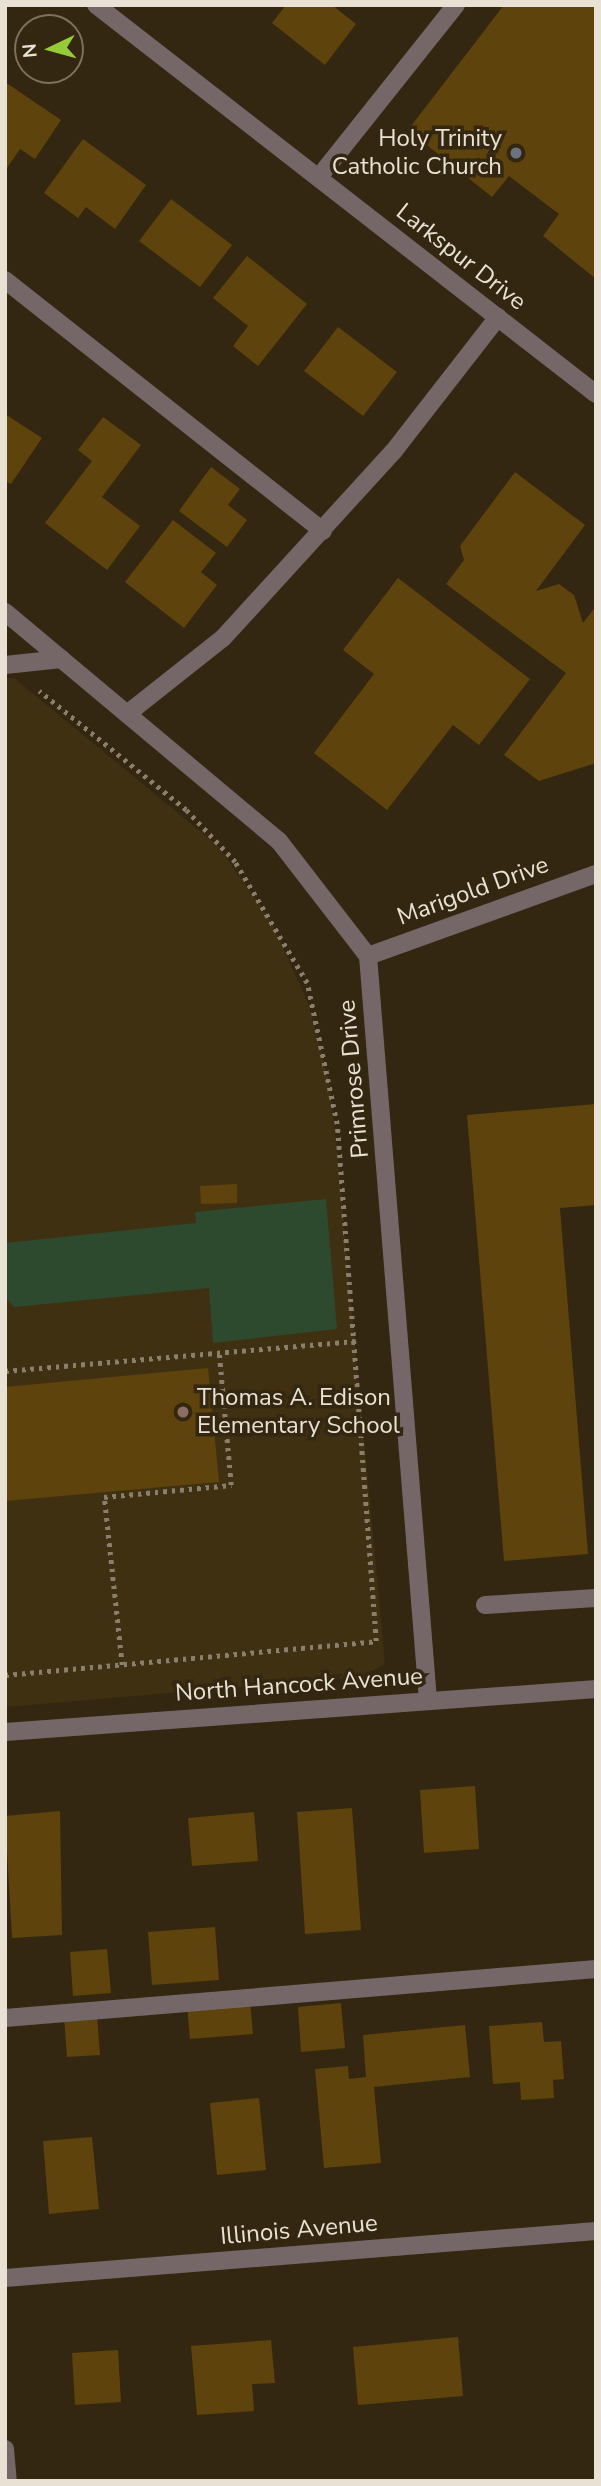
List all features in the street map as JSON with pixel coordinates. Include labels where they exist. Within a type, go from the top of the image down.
[{"type":"street","name":"Larkspur Drive","points":[[96,5],[596,394]]},
{"type":"street","points":[[319,177],[456,5]]},
{"type":"street","points":[[5,280],[323,531]]},
{"type":"street","points":[[127,714],[223,638],[323,531],[498,317]]},
{"type":"street","points":[[5,612],[279,841],[368,956]]},
{"type":"street","points":[[6,664],[62,659]]},
{"type":"street","name":"Marigold Drive","points":[[368,956],[596,874]]},
{"type":"street","name":"Primrose Drive","points":[[368,956],[428,1700]]},
{"type":"street","points":[[485,1605],[596,1598]]},
{"type":"street","name":"North Hancock Avenue","points":[[5,1732],[596,1689]]},
{"type":"street","points":[[5,2018],[596,1969]]},
{"type":"street","name":"Illinois Avenue","points":[[5,2278],[596,2231]]},
{"type":"street","points":[[5,2449],[8,2481]]},
{"type":"path","points":[[5,1675],[376,1642],[356,1342],[324,1048],[307,983],[279,929],[234,862],[186,810],[6,664]]},
{"type":"path","points":[[5,1371],[356,1342]]},
{"type":"path","points":[[122,1665],[104,1497],[231,1485],[219,1353]]},
{"type":"shaded area","name":"Thomas A. Edison Elementary School","points":[[14,678],[218,846],[271,921],[308,1003],[329,1081],[385,1664],[360,1677],[5,1707],[5,679]]},
{"type":"green space","points":[[326,1199],[337,1329],[213,1343],[209,1288],[14,1307],[5,1297],[5,1243],[196,1223],[195,1212]]},
{"type":"building","points":[[286,5],[332,5],[356,24],[325,65],[272,23]]},
{"type":"building","name":"Holy Trinity Catholic Church","points":[[504,5],[596,5],[596,279],[543,236],[559,214],[509,176],[492,197],[408,130]]},
{"type":"building","points":[[5,82],[61,120],[35,159],[20,149],[5,171]]},
{"type":"building","points":[[83,139],[146,185],[115,229],[86,207],[78,218],[44,193]]},
{"type":"building","points":[[171,199],[232,245],[200,287],[139,241]]},
{"type":"building","points":[[247,256],[307,304],[258,366],[233,346],[248,326],[213,298]]},
{"type":"building","points":[[338,327],[397,372],[363,416],[304,371]]},
{"type":"building","points":[[5,414],[42,438],[11,484],[5,481]]},
{"type":"building","points":[[103,417],[141,445],[102,497],[140,526],[107,570],[45,523],[92,461],[78,450]]},
{"type":"building","points":[[211,467],[240,489],[228,505],[247,520],[227,547],[179,511]]},
{"type":"building","points":[[515,472],[585,525],[536,591],[559,584],[574,595],[583,623],[596,606],[596,763],[539,781],[504,755],[566,673],[446,584],[464,560],[460,546]]},
{"type":"building","points":[[173,520],[216,553],[201,572],[217,585],[184,628],[125,582]]},
{"type":"building","points":[[398,578],[530,679],[479,745],[453,725],[387,810],[314,753],[374,674],[343,650]]},
{"type":"building","points":[[596,1104],[596,1205],[560,1208],[588,1554],[504,1561],[467,1115]]},
{"type":"building","points":[[237,1184],[237,1203],[201,1204],[200,1186]]},
{"type":"building","points":[[208,1368],[219,1482],[5,1501],[5,1387]]},
{"type":"building","points":[[475,1786],[479,1849],[424,1853],[420,1790]]},
{"type":"building","points":[[352,1808],[361,1930],[305,1934],[297,1812]]},
{"type":"building","points":[[60,1811],[62,1935],[12,1938],[5,1816]]},
{"type":"building","points":[[254,1812],[258,1861],[192,1866],[188,1818]]},
{"type":"building","points":[[215,1927],[219,1980],[152,1985],[148,1932]]},
{"type":"building","points":[[107,1949],[111,1993],[73,1996],[70,1952]]},
{"type":"building","points":[[250,2001],[253,2034],[190,2039],[187,2006]]},
{"type":"building","points":[[341,2003],[345,2048],[301,2052],[298,2007]]},
{"type":"building","points":[[97,2015],[100,2055],[67,2057],[64,2017]]},
{"type":"building","points":[[542,2022],[544,2042],[561,2041],[564,2079],[553,2080],[554,2098],[521,2100],[520,2082],[493,2084],[489,2026]]},
{"type":"building","points":[[465,2025],[470,2077],[374,2087],[381,2163],[324,2168],[315,2069],[348,2066],[349,2079],[366,2077],[363,2035]]},
{"type":"building","points":[[259,2098],[266,2170],[217,2175],[210,2103]]},
{"type":"building","points":[[92,2137],[99,2209],[49,2214],[43,2141]]},
{"type":"building","points":[[458,2337],[463,2396],[358,2405],[353,2347]]},
{"type":"building","points":[[271,2340],[275,2383],[252,2384],[254,2411],[197,2415],[191,2346]]},
{"type":"building","points":[[118,2350],[121,2402],[75,2405],[72,2353]]},
{"type":"place","name":"Holy Trinity Catholic Church","points":[[516,153]]},
{"type":"place","name":"Thomas A. Edison Elementary School","points":[[183,1412]]}]
